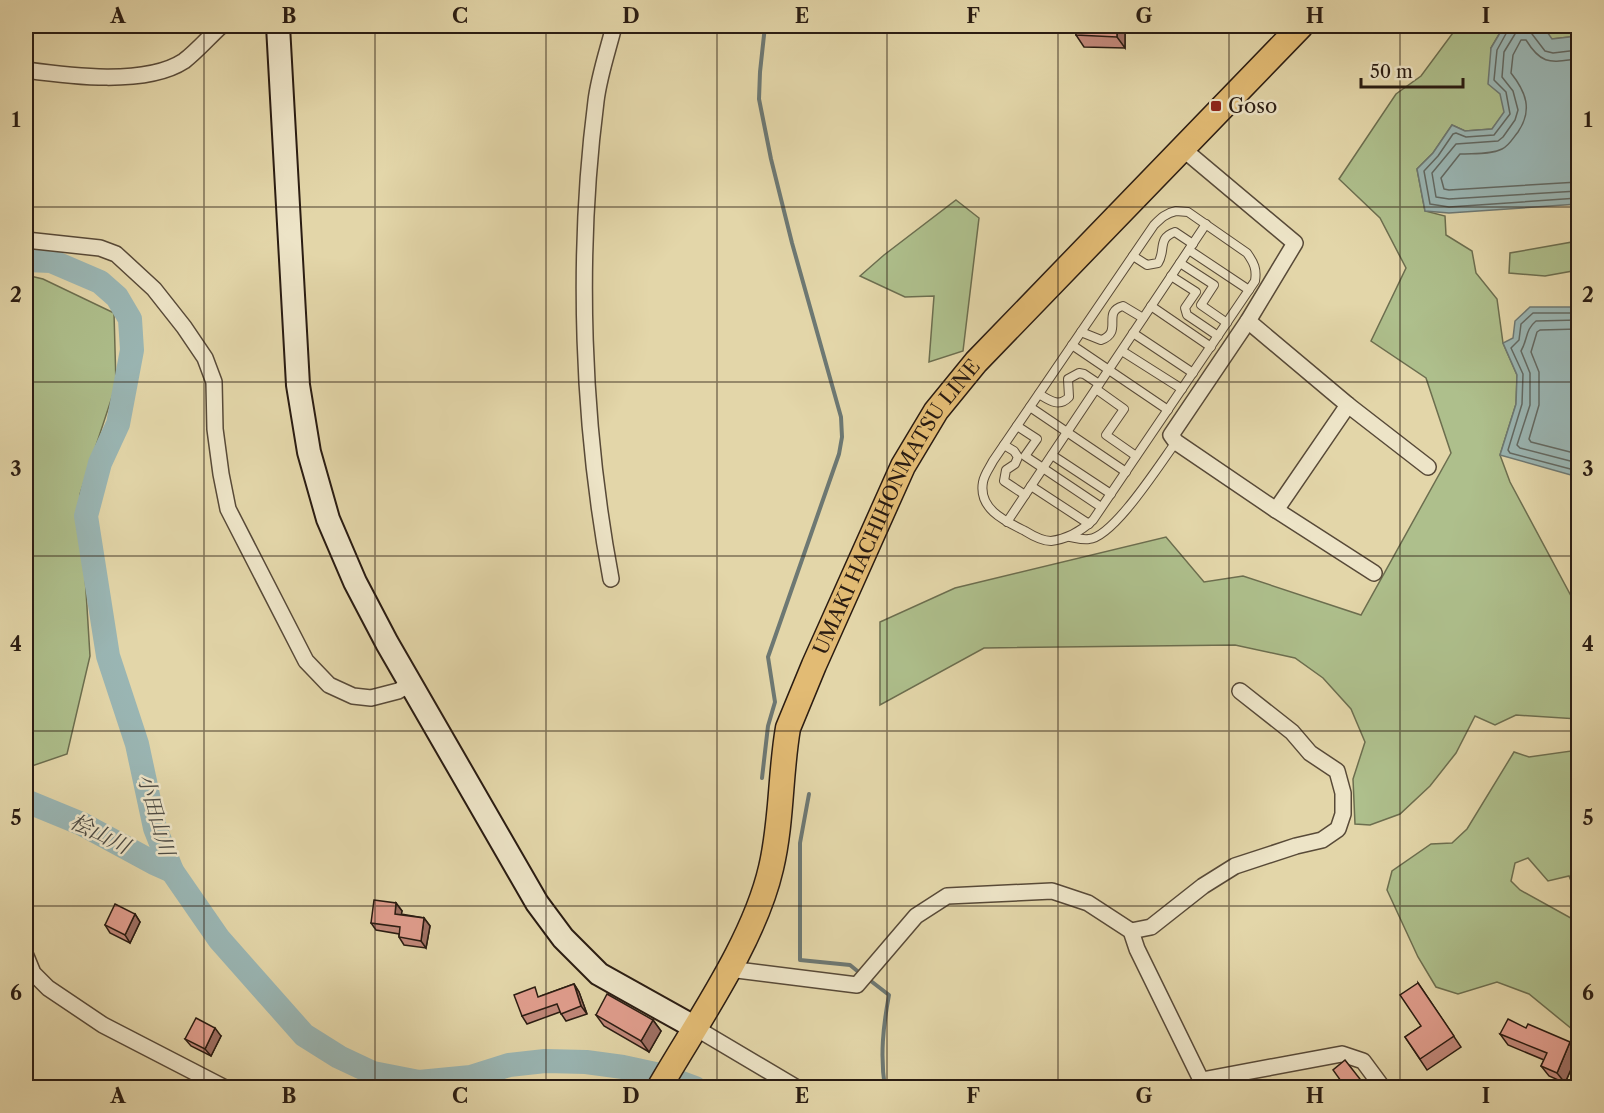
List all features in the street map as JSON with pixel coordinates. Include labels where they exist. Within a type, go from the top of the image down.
[{"type":"main road","name":"UMAKI HACHIHONMATSU LINE","points":[[664,1078],[729,969],[753,922],[770,871],[778,833],[783,756],[788,728],[880,515],[916,443],[946,398],[976,362],[1301,26]]},
{"type":"street","points":[[26,70],[63,75],[120,77],[164,71],[185,60],[221,26]]},
{"type":"street","points":[[278,26],[298,385],[309,452],[328,519],[355,582],[537,903],[563,938],[599,974],[797,1088]]},
{"type":"street","points":[[611,579],[601,526],[584,328],[587,189],[596,99],[614,26]]},
{"type":"street","points":[[1183,149],[1295,243],[1248,321],[1172,435],[1176,442],[1374,573]]},
{"type":"street","points":[[26,240],[100,248],[116,254],[154,289],[205,358],[214,382],[215,429],[228,509],[306,661],[329,685],[353,696],[371,698],[398,691],[411,684]]},
{"type":"street","points":[[1248,321],[1348,405],[1428,467]]},
{"type":"street","points":[[1276,510],[1348,405]]},
{"type":"street","points":[[1131,932],[1151,927],[1203,886],[1236,866],[1322,840],[1338,829],[1343,814],[1343,793],[1337,771],[1310,753],[1292,732],[1240,690]]},
{"type":"street","points":[[729,969],[857,985],[916,916],[947,896],[1052,891],[1088,903],[1131,932],[1137,949],[1203,1084],[1342,1054],[1362,1061],[1383,1088]]},
{"type":"street","points":[[26,956],[33,973],[48,988],[103,1025],[225,1088]]},
{"type":"lane","points":[[1169,212],[1188,212],[1247,253],[1254,262],[1255,281],[1089,524],[1068,537],[1050,541],[1041,539],[993,513],[984,495],[983,481],[1004,445],[1132,256],[1154,225],[1169,212]]},
{"type":"lane","points":[[1007,522],[1206,224]]},
{"type":"lane","points":[[1132,256],[1147,265],[1158,263],[1162,257],[1161,244],[1169,234],[1175,232],[1191,247],[1249,290]]},
{"type":"lane","points":[[1180,262],[1214,285],[1201,305],[1227,323]]},
{"type":"lane","points":[[1171,276],[1196,292],[1185,308],[1187,315],[1218,336]]},
{"type":"lane","points":[[1081,332],[1101,340],[1108,338],[1113,332],[1113,314],[1117,308],[1123,306],[1143,318]]},
{"type":"lane","points":[[1151,306],[1211,347]]},
{"type":"lane","points":[[1134,333],[1193,373]]},
{"type":"lane","points":[[1072,345],[1168,410]]},
{"type":"lane","points":[[1122,351],[1182,389]]},
{"type":"lane","points":[[1039,393],[1049,401],[1064,402],[1069,398],[1068,379],[1079,372],[1084,374],[1124,409],[1106,435],[1136,456]]},
{"type":"lane","points":[[1030,407],[1126,472]]},
{"type":"lane","points":[[1017,426],[1037,439],[1025,456],[1101,507]]},
{"type":"lane","points":[[1068,537],[1090,539],[1104,533],[1136,497],[1176,442]]},
{"type":"lane","points":[[1004,445],[1014,451],[1018,457],[1015,464],[1006,470],[1004,481],[1025,495]]},
{"type":"lane","points":[[1052,455],[1111,494]]},
{"type":"lane","points":[[1031,486],[1089,524]]},
{"type":"green space","points":[[1458,26],[1504,26],[1491,48],[1505,112],[1492,129],[1465,131],[1452,125],[1433,153],[1417,169],[1425,211],[1445,216],[1446,235],[1472,251],[1476,273],[1497,299],[1503,343],[1517,375],[1516,404],[1500,455],[1510,482],[1578,609],[1578,719],[1516,715],[1495,725],[1475,716],[1456,753],[1430,786],[1400,814],[1370,825],[1355,824],[1353,779],[1365,742],[1351,709],[1323,678],[1295,658],[1235,645],[984,648],[880,705],[880,622],[955,588],[1166,537],[1204,582],[1243,576],[1361,615],[1451,453],[1426,378],[1371,341],[1406,268],[1380,218],[1339,179],[1396,94],[1421,76]]},
{"type":"green space","points":[[1543,26],[1578,26],[1578,36],[1551,39]]},
{"type":"green space","points":[[956,200],[979,218],[963,351],[929,362],[934,296],[905,297],[860,276]]},
{"type":"green space","points":[[1578,241],[1578,270],[1545,276],[1509,273],[1510,253]]},
{"type":"green space","points":[[26,275],[43,279],[114,313],[116,385],[80,494],[90,656],[67,754],[26,768]]},
{"type":"green space","points":[[1578,750],[1578,898],[1569,876],[1548,881],[1528,858],[1515,863],[1511,881],[1520,890],[1578,922],[1578,1034],[1529,994],[1497,982],[1458,994],[1436,987],[1418,957],[1387,890],[1392,871],[1431,844],[1452,843],[1467,829],[1514,752],[1529,757]]},
{"type":"water","points":[[1504,26],[1543,26],[1552,39],[1578,36],[1578,204],[1449,213],[1425,211],[1417,169],[1433,153],[1452,125],[1465,131],[1492,129],[1504,112],[1500,94],[1488,84],[1491,48]]},
{"type":"water","points":[[1530,307],[1578,307],[1578,477],[1500,455],[1516,404],[1517,375],[1503,343],[1513,338],[1515,321]]},
{"type":"building","points":[[1076,26],[1117,26],[1117,37],[1076,35]]},
{"type":"building","points":[[374,900],[396,903],[395,914],[424,918],[421,941],[399,937],[400,927],[371,923]]},
{"type":"building","points":[[115,904],[135,914],[125,935],[105,925]]},
{"type":"building","points":[[1418,983],[1454,1036],[1420,1059],[1405,1037],[1421,1026],[1400,995]]},
{"type":"building","points":[[574,984],[581,1006],[561,1014],[557,1004],[522,1016],[514,995],[535,987],[538,997]]},
{"type":"building","points":[[607,994],[653,1020],[641,1041],[596,1015]]},
{"type":"building","points":[[196,1018],[215,1028],[205,1049],[185,1039]]},
{"type":"building","points":[[1508,1019],[1526,1028],[1528,1024],[1570,1042],[1557,1073],[1541,1066],[1547,1053],[1500,1034]]},
{"type":"building","points":[[1345,1060],[1367,1088],[1346,1088],[1333,1070]]},
{"type":"waterway","points":[[762,778],[768,726],[775,702],[768,657],[839,454],[842,437],[841,417],[792,243],[759,99],[765,26]]},
{"type":"waterway","name":"小田山川","points":[[26,260],[51,261],[100,282],[117,297],[130,319],[132,350],[118,424],[100,463],[86,516],[108,656],[137,744],[155,828],[172,871],[219,939],[304,1035],[339,1057],[373,1073],[419,1082],[471,1077],[509,1065],[545,1061],[586,1062],[660,1075],[695,1088]]},
{"type":"waterway","points":[[809,794],[800,843],[800,960],[850,965],[861,974]]},
{"type":"waterway","name":"桧山川","points":[[26,801],[82,824],[172,871]]},
{"type":"waterway","points":[[867,978],[889,995],[883,1042],[885,1088]]},
{"type":"place","name":"Goso","points":[[1216,106]]}]
